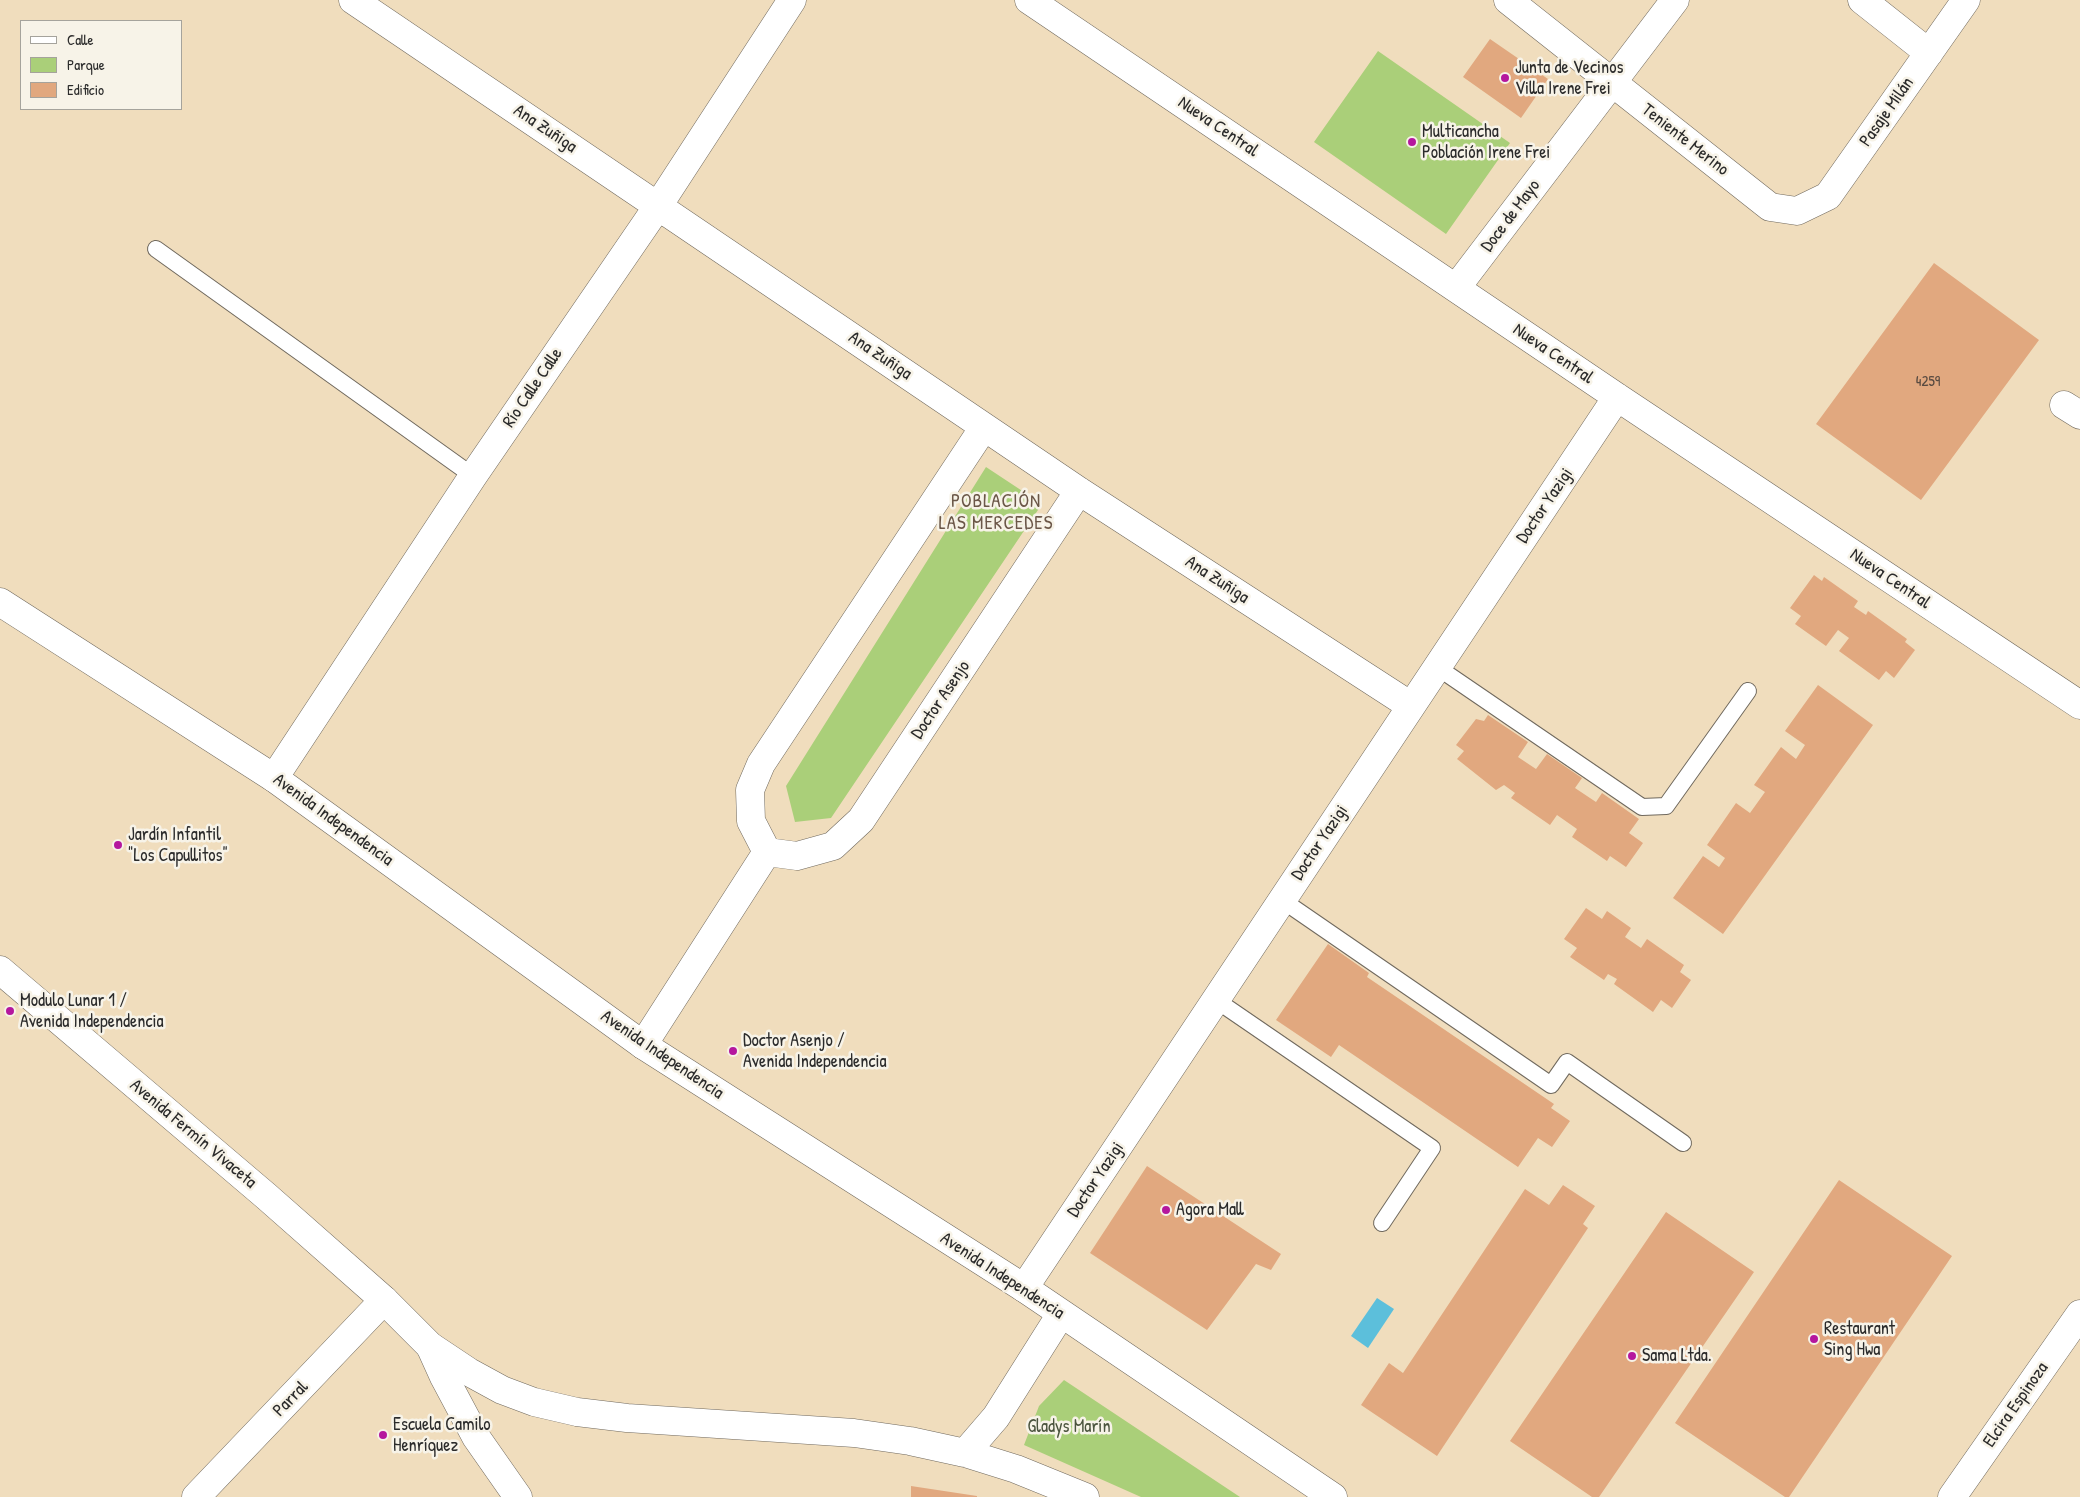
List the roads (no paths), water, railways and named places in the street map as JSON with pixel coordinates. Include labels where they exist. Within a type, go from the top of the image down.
[{"type":"street","name":"Ana Zuñiga","points":[[353,0],[1079,491],[1411,706]]},
{"type":"street","name":"Río Calle Calle","points":[[274,778],[473,476],[658,206],[792,0]]},
{"type":"street","name":"Nueva Central","points":[[1029,0],[1617,398],[2080,705]]},
{"type":"street","name":"Teniente Merino","points":[[1508,0],[1770,207],[1797,211]]},
{"type":"street","name":"Doce de Mayo","points":[[1456,288],[1675,0]]},
{"type":"street","points":[[1862,0],[1929,53]]},
{"type":"street","name":"Pasaje Milán","points":[[1797,211],[1828,196],[1966,0]]},
{"type":"street","name":"Doctor Yazigi","points":[[1024,1288],[1617,398]]},
{"type":"street","points":[[643,1045],[767,852],[751,821],[750,790],[761,764],[984,427]]},
{"type":"street","name":"Doctor Asenjo","points":[[767,852],[796,856],[833,846],[861,820],[1079,491]]},
{"type":"street","name":"Avenida Independencia","points":[[0,602],[274,778],[643,1045],[1024,1288],[1333,1497]]},
{"type":"street","name":"Avenida Fermín Vivaceta","points":[[0,970],[266,1196],[384,1300]]},
{"type":"street","points":[[384,1300],[430,1346],[469,1372],[502,1390],[534,1402],[577,1412],[627,1418],[854,1433],[910,1441],[965,1453],[1016,1469],[1085,1497]]},
{"type":"street","name":"Parral","points":[[196,1497],[384,1300]]},
{"type":"street","points":[[965,1453],[996,1417],[1061,1314]]},
{"type":"street","name":"Elcira Espinoza","points":[[1952,1497],[2080,1314]]},
{"type":"street","points":[[430,1346],[448,1385],[476,1437],[518,1497]]},
{"type":"lane","points":[[156,249],[473,476]]},
{"type":"lane","points":[[1437,667],[1642,807],[1666,806],[1748,691]]},
{"type":"lane","points":[[1282,900],[1551,1084],[1567,1062],[1683,1143]]},
{"type":"lane","points":[[1216,1000],[1432,1148],[1382,1223]]},
{"type":"water","points":[[1377,1298],[1394,1309],[1368,1348],[1351,1336]]},
{"type":"place","name":"Junta de Vecinos Villa Irene Frei","points":[[1505,78]]},
{"type":"place","name":"Multicancha Población Irene Frei","points":[[1412,142]]},
{"type":"place","name":"Jardín Infantil \"Los Capullitos\"","points":[[118,845]]},
{"type":"place","name":"Modulo Lunar 1 / Avenida Independencia","points":[[10,1011]]},
{"type":"place","name":"Doctor Asenjo / Avenida Independencia","points":[[733,1051]]},
{"type":"place","name":"Agora Mall","points":[[1166,1210]]},
{"type":"place","name":"Restaurant Sing Hwa","points":[[1814,1339]]},
{"type":"place","name":"Sama Ltda.","points":[[1632,1356]]},
{"type":"place","name":"Escuela Camilo Henríquez","points":[[383,1435]]},
{"type":"district","name":"POBLACIÓN LAS MERCEDES","points":[[996,513]]},
{"type":"park label","name":"Gladys Marín","points":[[1069,1427]]}]
